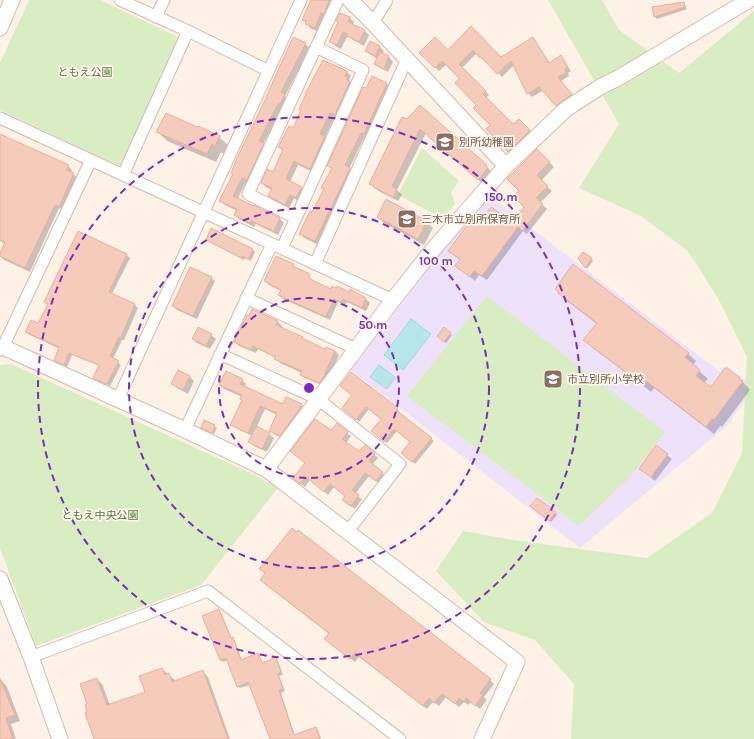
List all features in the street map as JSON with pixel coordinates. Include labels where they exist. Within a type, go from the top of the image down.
[{"type":"street","points":[[0,28],[12,0]]},
{"type":"street","points":[[120,0],[268,70]]},
{"type":"street","points":[[156,17],[164,0]]},
{"type":"street","points":[[118,399],[301,0]]},
{"type":"street","points":[[296,218],[248,194],[338,0]]},
{"type":"street","points":[[350,0],[373,22],[506,166]]},
{"type":"street","points":[[373,22],[387,0]]},
{"type":"street","points":[[266,469],[430,253],[506,166],[566,109],[749,0]]},
{"type":"street","points":[[124,175],[188,31]]},
{"type":"street","points":[[185,430],[246,298],[277,246],[296,218],[363,70],[316,47]]},
{"type":"street","points":[[315,264],[407,59]]},
{"type":"street","points":[[0,118],[393,300]]},
{"type":"street","points":[[91,160],[2,348],[118,399],[266,469],[517,662],[482,739]]},
{"type":"street","points":[[246,298],[356,349]]},
{"type":"street","points":[[220,354],[318,399],[400,464],[348,532]]},
{"type":"street","points":[[0,579],[60,739]]},
{"type":"street","points":[[30,657],[208,591],[400,739]]},
{"type":"shaded area","name":"市立別所小学校","points":[[489,196],[719,371],[727,366],[754,386],[728,425],[580,548],[351,370],[439,255]]},
{"type":"green space","name":"ともえ公園","points":[[29,0],[100,0],[178,37],[121,167],[0,110],[0,63]]},
{"type":"green space","points":[[548,0],[602,0],[619,30],[679,73],[754,11],[754,739],[571,739],[574,684],[535,640],[484,622],[436,571],[463,531],[513,540],[647,558],[712,513],[742,453],[747,357],[719,300],[688,251],[641,216],[579,188],[619,124]]},
{"type":"green space","points":[[422,148],[459,181],[451,192],[455,204],[442,218],[398,195]]},
{"type":"green space","points":[[487,296],[665,432],[630,477],[579,526],[407,396]]},
{"type":"green space","name":"ともえ中央公園","points":[[11,364],[257,476],[278,488],[201,585],[36,646],[0,548],[0,365]]},
{"type":"water","points":[[411,319],[431,334],[403,370],[384,355]]},
{"type":"water","points":[[379,365],[395,377],[387,389],[370,377]]},
{"type":"building","points":[[311,0],[329,0],[324,14],[321,13],[315,28],[305,24],[306,21],[302,20]]},
{"type":"building","points":[[684,2],[685,7],[654,17],[652,7]]},
{"type":"building","points":[[340,13],[350,17],[348,22],[365,30],[359,42],[347,36],[348,34],[343,32],[337,45],[329,42],[338,22],[336,21]]},
{"type":"building","points":[[471,26],[501,57],[533,37],[549,63],[561,55],[568,67],[565,69],[566,73],[558,77],[572,94],[556,106],[539,87],[527,94],[511,61],[497,74],[473,50],[459,64],[486,91],[483,94],[513,124],[519,119],[530,130],[508,152],[486,129],[490,125],[473,108],[476,105],[455,83],[459,78],[442,61],[435,68],[419,53],[435,37],[448,50]]},
{"type":"building","points":[[293,37],[306,43],[281,92],[285,94],[280,104],[278,104],[259,141],[264,143],[247,180],[242,178],[233,196],[280,218],[274,231],[251,221],[250,223],[234,215],[237,209],[219,201],[233,174],[231,173],[237,158]]},
{"type":"building","points":[[370,41],[380,46],[375,56],[365,51]]},
{"type":"building","points":[[380,52],[389,56],[384,69],[374,64]]},
{"type":"building","points":[[323,60],[347,71],[345,76],[348,77],[347,80],[350,81],[335,115],[330,113],[320,134],[325,136],[310,169],[294,161],[286,179],[302,187],[296,198],[290,195],[285,205],[268,196],[272,188],[261,183],[267,169],[273,172],[283,149],[278,147],[289,126],[293,128],[301,110],[299,109],[305,94]]},
{"type":"building","points":[[372,76],[387,83],[364,134],[361,133],[345,165],[350,168],[315,241],[299,234],[310,211],[312,212],[324,189],[321,188],[332,168],[327,166],[363,87],[366,88]]},
{"type":"building","points":[[420,105],[487,165],[486,166],[488,168],[478,180],[420,129],[392,186],[397,189],[393,197],[369,184],[402,117],[407,119]]},
{"type":"building","points":[[166,113],[220,136],[215,146],[212,144],[207,154],[156,132]]},
{"type":"building","points":[[0,134],[69,165],[66,170],[74,173],[59,207],[55,205],[25,268],[0,256],[5,242],[0,240]]},
{"type":"building","points":[[537,149],[550,162],[537,175],[548,186],[536,198],[543,204],[522,231],[518,227],[482,276],[474,271],[470,277],[455,266],[460,259],[448,251],[472,219],[479,224],[491,207],[512,222],[524,207],[513,196],[519,191],[507,179]]},
{"type":"building","points":[[386,199],[427,221],[418,239],[377,217]]},
{"type":"building","points":[[211,228],[253,249],[248,259],[242,256],[241,258],[206,240]]},
{"type":"building","points":[[78,231],[127,254],[109,292],[135,304],[121,338],[119,337],[110,356],[119,361],[107,384],[93,378],[99,365],[69,353],[64,365],[54,361],[59,347],[25,332],[31,320],[38,323],[48,304],[44,302]]},
{"type":"building","points":[[583,252],[592,258],[585,268],[578,258]]},
{"type":"building","points":[[276,256],[294,264],[293,266],[308,273],[310,276],[309,278],[331,289],[332,286],[336,288],[337,286],[349,292],[350,289],[366,298],[362,308],[343,299],[341,302],[334,299],[326,317],[278,295],[281,290],[264,281]]},
{"type":"building","points":[[573,264],[689,353],[685,357],[700,370],[696,376],[711,387],[725,368],[743,381],[714,420],[712,419],[706,427],[646,381],[643,385],[583,340],[597,323],[558,293],[559,292],[555,289]]},
{"type":"building","points":[[190,267],[212,277],[193,316],[172,306]]},
{"type":"building","points":[[252,309],[278,321],[276,325],[325,349],[326,347],[335,351],[323,378],[319,383],[300,375],[302,371],[274,359],[276,357],[253,346],[251,350],[234,342],[247,315],[249,316]]},
{"type":"building","points":[[198,327],[212,334],[206,346],[192,339]]},
{"type":"building","points":[[444,327],[451,333],[444,342],[437,336]]},
{"type":"building","points":[[178,370],[190,376],[183,390],[171,384]]},
{"type":"building","points":[[226,371],[243,379],[240,384],[283,404],[286,397],[302,404],[280,436],[269,431],[277,413],[260,406],[248,433],[230,425],[242,400],[240,399],[242,395],[219,385]]},
{"type":"building","points":[[351,372],[398,408],[396,410],[432,438],[412,462],[401,453],[410,442],[394,429],[384,442],[371,431],[381,419],[366,407],[356,420],[342,408],[352,395],[340,386]]},
{"type":"building","points":[[315,419],[331,430],[337,423],[348,432],[342,439],[359,451],[365,445],[375,453],[369,461],[383,472],[376,481],[365,473],[352,490],[359,495],[351,506],[342,500],[345,496],[330,484],[324,492],[306,477],[300,484],[293,478],[305,463],[290,451]]},
{"type":"building","points":[[204,420],[215,425],[212,433],[201,428]]},
{"type":"building","points":[[256,426],[270,433],[262,449],[248,442]]},
{"type":"building","points":[[656,445],[668,454],[651,477],[639,469]]},
{"type":"building","points":[[537,498],[556,512],[549,521],[530,506]]},
{"type":"building","points":[[292,528],[297,532],[298,530],[491,679],[480,693],[483,695],[475,706],[466,698],[464,702],[459,698],[455,704],[442,694],[434,703],[429,698],[423,706],[355,653],[350,659],[324,639],[329,633],[260,580],[265,573],[259,569]]},
{"type":"building","points":[[219,609],[231,638],[233,637],[241,660],[258,653],[262,663],[276,657],[281,672],[278,674],[283,689],[279,690],[294,735],[316,727],[320,739],[270,739],[248,682],[237,687],[226,658],[220,660],[202,616]]},
{"type":"building","points":[[162,668],[165,675],[169,673],[172,682],[203,670],[228,739],[94,739],[85,713],[87,712],[85,705],[87,704],[80,684],[97,678],[107,705],[145,692],[139,676]]},
{"type":"building","points":[[0,679],[15,715],[6,718],[13,739],[0,739]]},
{"type":"place","name":"別所幼稚園","points":[[445,142]]},
{"type":"place","name":"三木市立別所保育所","points":[[407,219]]},
{"type":"place","name":"市立別所小学校","points":[[553,379]]}]
